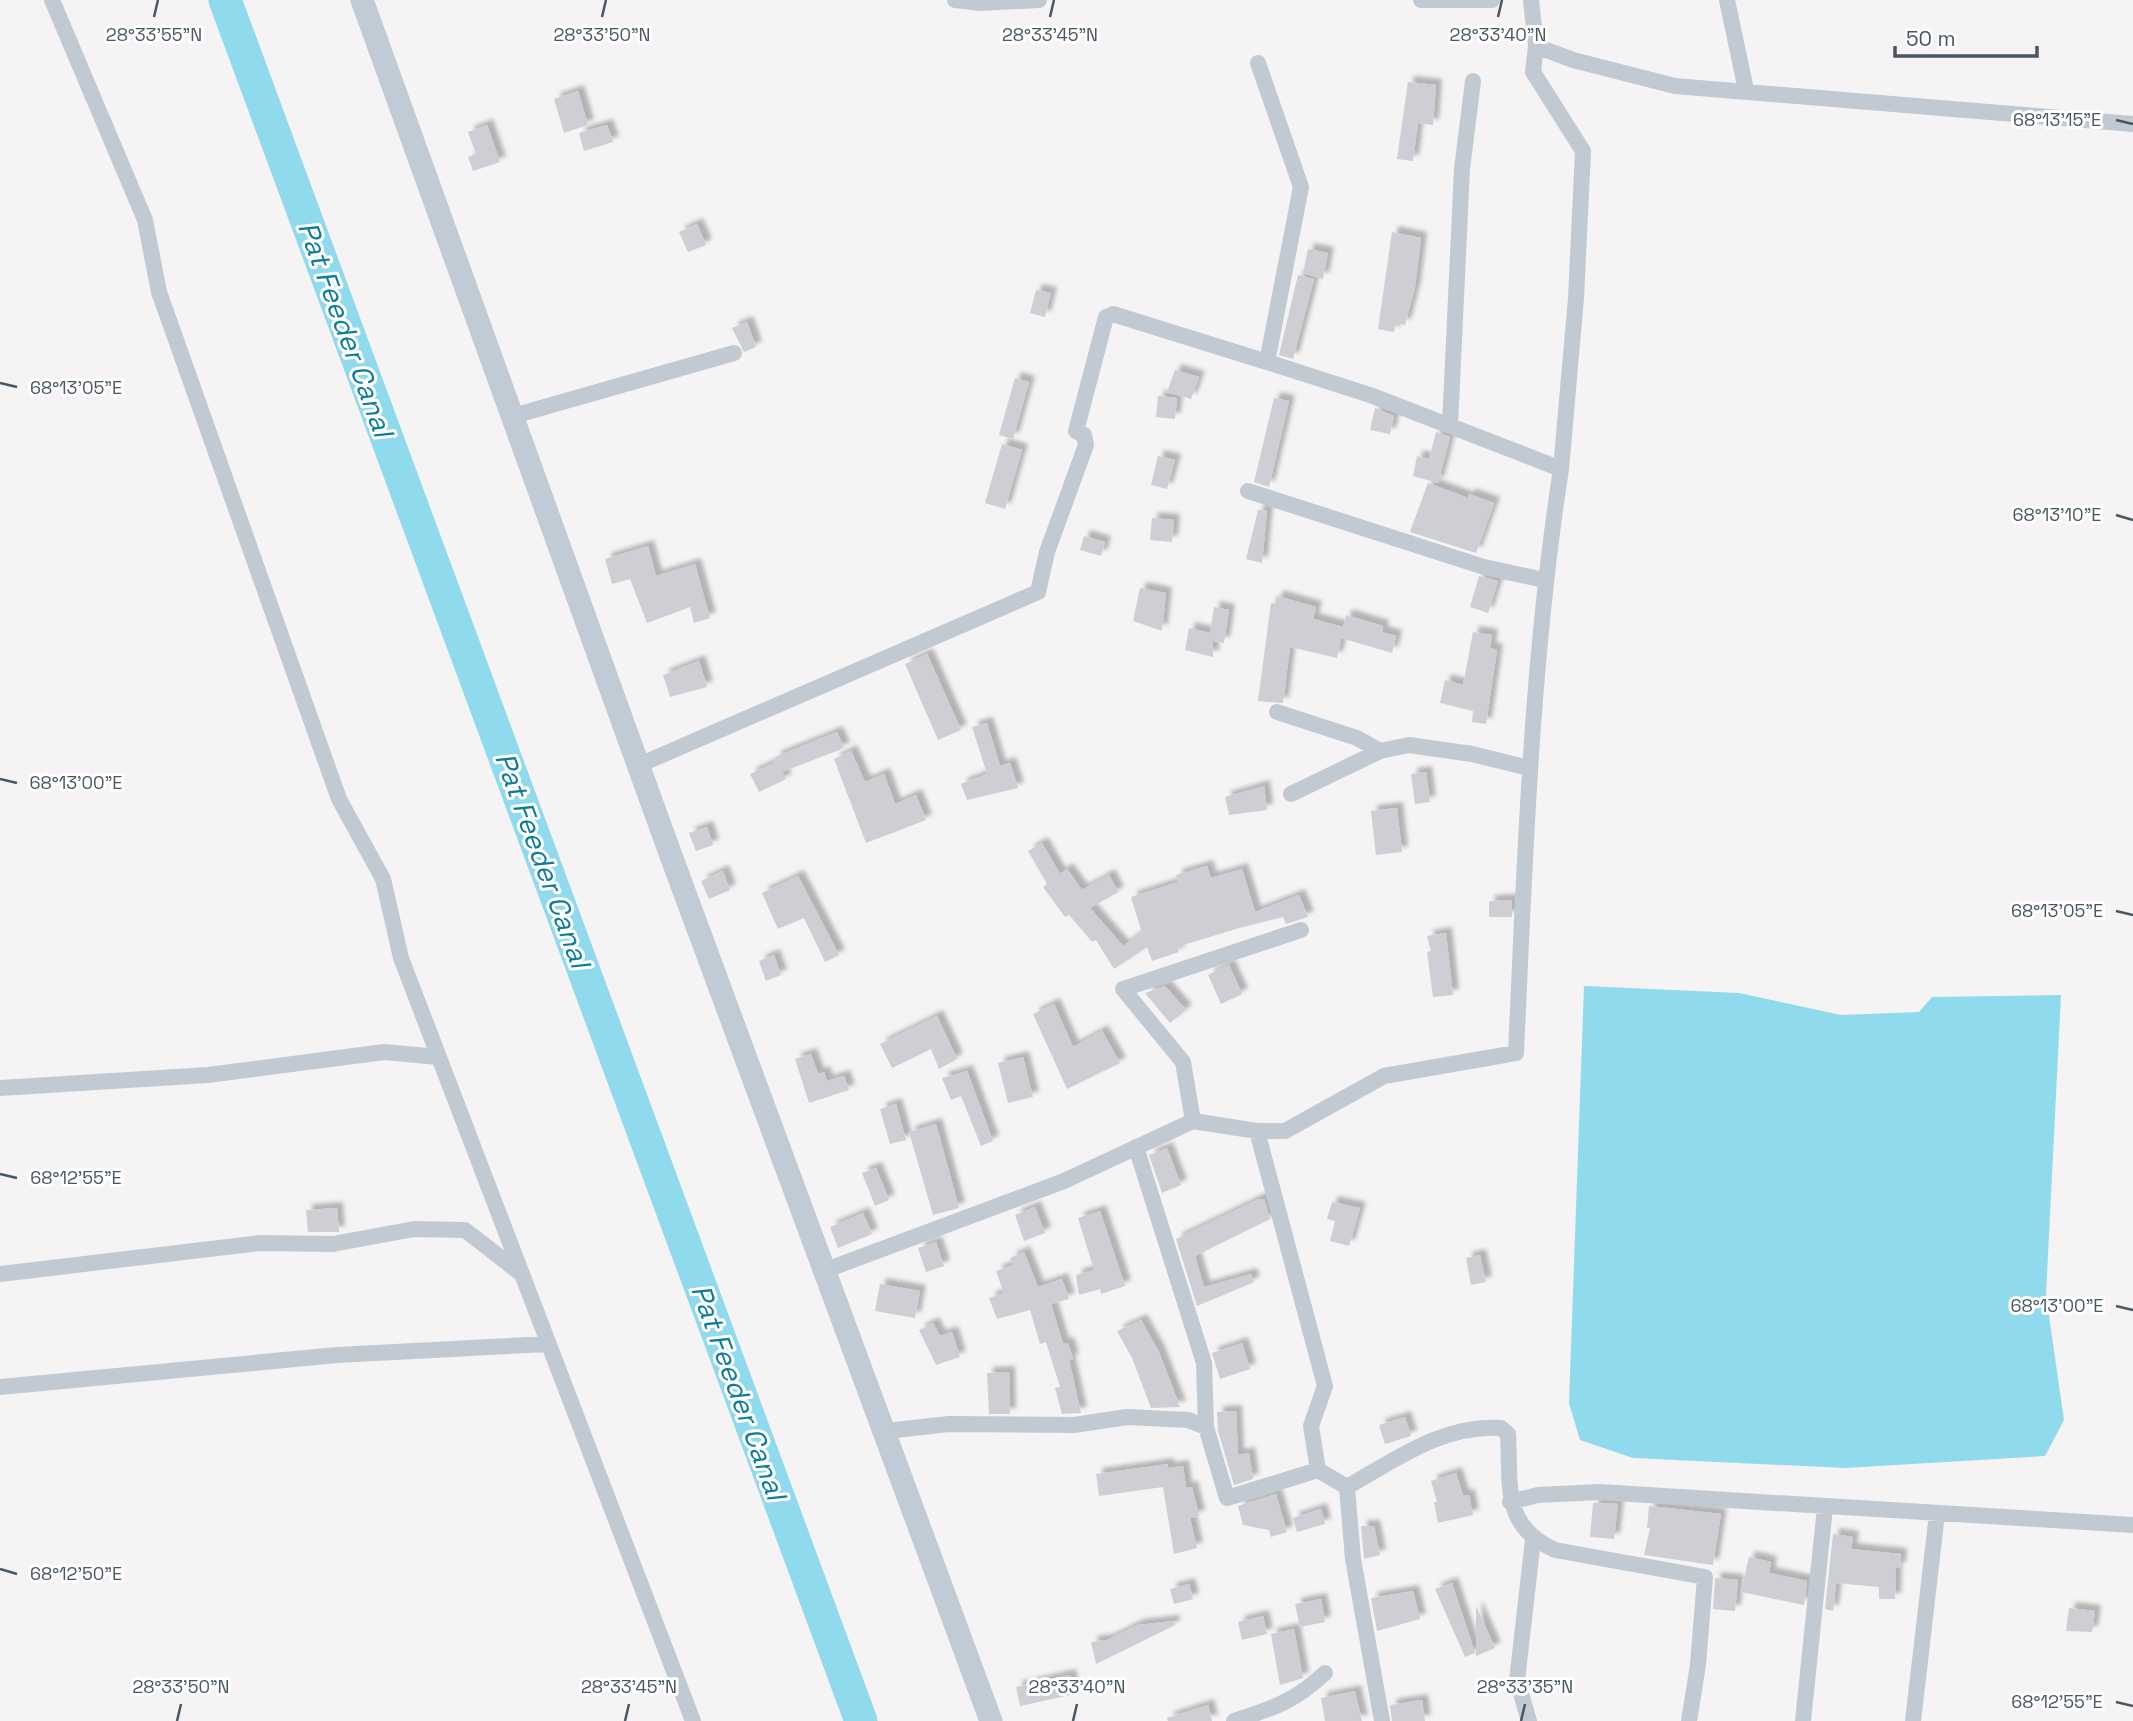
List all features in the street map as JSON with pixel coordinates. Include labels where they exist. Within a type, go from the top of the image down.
[{"type":"street","points":[[52,0],[145,220],[163,305],[339,799],[383,879],[401,958],[693,1721]]},
{"type":"street","points":[[362,0],[639,765],[992,1721]]},
{"type":"street","points":[[955,0],[980,3],[1039,0]]},
{"type":"street","points":[[1421,0],[1492,0]]},
{"type":"street","points":[[826,1270],[1064,1181],[1193,1121],[1257,1131],[1285,1131],[1384,1076],[1516,1053],[1529,768],[1544,580],[1561,469],[1576,299],[1583,151],[1533,72],[1536,46],[1531,0]]},
{"type":"street","points":[[1727,0],[1746,90]]},
{"type":"street","points":[[1536,46],[1573,60],[1675,86],[2133,124]]},
{"type":"street","points":[[1258,63],[1301,187],[1267,362]]},
{"type":"street","points":[[1450,426],[1462,169],[1473,81]]},
{"type":"street","points":[[639,765],[1038,592],[1047,552],[1086,445],[1084,435],[1076,431],[1106,317],[1113,314],[1370,396],[1561,469]]},
{"type":"street","points":[[513,416],[734,353]]},
{"type":"street","points":[[1248,491],[1446,556],[1544,580]]},
{"type":"street","points":[[1277,712],[1357,738],[1380,751]]},
{"type":"street","points":[[1291,794],[1380,751],[1409,745],[1472,754],[1529,768]]},
{"type":"street","points":[[1193,1121],[1183,1062],[1123,989],[1301,930]]},
{"type":"street","points":[[0,1088],[208,1075],[384,1052],[439,1057]]},
{"type":"street","points":[[1257,1131],[1325,1386],[1311,1426],[1318,1470]]},
{"type":"street","points":[[1136,1147],[1204,1363],[1206,1427],[1227,1498],[1318,1470],[1347,1487]]},
{"type":"street","points":[[0,1274],[260,1243],[333,1244],[414,1229],[465,1230],[521,1274]]},
{"type":"street","points":[[0,1387],[350,1354],[548,1344]]},
{"type":"street","points":[[886,1431],[949,1424],[1074,1425],[1127,1417],[1188,1420],[1206,1427]]},
{"type":"street","points":[[1347,1487],[1444,1435],[1462,1429],[1500,1428],[1508,1434],[1510,1502],[1533,1540],[1555,1550],[1705,1577],[1698,1665],[1689,1721]]},
{"type":"street","points":[[1347,1487],[1353,1559],[1382,1721]]},
{"type":"street","points":[[1510,1502],[1538,1495],[1600,1492],[2133,1525]]},
{"type":"street","points":[[1803,1721],[1825,1507]]},
{"type":"street","points":[[1913,1721],[1937,1514]]},
{"type":"street","points":[[1529,1721],[1517,1680],[1533,1540]]},
{"type":"street","points":[[1234,1721],[1282,1707],[1303,1694],[1325,1673]]},
{"type":"water","points":[[1584,986],[1739,993],[1841,1015],[1919,1012],[1932,997],[2061,995],[2046,1295],[2064,1420],[2045,1456],[1845,1468],[1633,1458],[1580,1440],[1569,1403]]},
{"type":"building","points":[[1408,82],[1436,85],[1433,125],[1418,123],[1413,161],[1397,159]]},
{"type":"building","points":[[578,91],[588,125],[564,133],[554,99]]},
{"type":"building","points":[[487,125],[500,162],[473,171],[468,157],[476,154],[468,132]]},
{"type":"building","points":[[607,125],[613,142],[584,151],[579,133]]},
{"type":"building","points":[[697,224],[706,245],[688,252],[679,232]]},
{"type":"building","points":[[1392,232],[1421,238],[1415,287],[1405,325],[1396,323],[1394,332],[1378,329]]},
{"type":"building","points":[[1308,249],[1328,253],[1323,279],[1303,273]]},
{"type":"building","points":[[1298,275],[1314,279],[1293,359],[1279,355]]},
{"type":"building","points":[[1036,290],[1051,293],[1045,317],[1030,313]]},
{"type":"building","points":[[747,322],[756,347],[744,352],[732,328]]},
{"type":"building","points":[[1175,370],[1199,377],[1191,399],[1167,392]]},
{"type":"building","points":[[1015,378],[1029,382],[1013,439],[999,435]]},
{"type":"building","points":[[1158,396],[1177,398],[1175,419],[1156,417]]},
{"type":"building","points":[[1274,398],[1289,401],[1269,487],[1254,482]]},
{"type":"building","points":[[1375,408],[1394,416],[1390,434],[1370,430]]},
{"type":"building","points":[[1436,432],[1450,437],[1438,483],[1413,476],[1417,456],[1429,459]]},
{"type":"building","points":[[1002,444],[1022,450],[1005,509],[985,503]]},
{"type":"building","points":[[1158,456],[1175,460],[1167,489],[1151,485]]},
{"type":"building","points":[[1428,483],[1468,498],[1469,494],[1494,503],[1476,553],[1410,532]]},
{"type":"building","points":[[1258,510],[1267,511],[1262,563],[1246,559]]},
{"type":"building","points":[[1152,518],[1174,520],[1172,542],[1150,540]]},
{"type":"building","points":[[1084,536],[1105,542],[1101,556],[1080,550]]},
{"type":"building","points":[[648,546],[656,576],[695,564],[710,618],[694,623],[690,607],[647,623],[630,579],[612,584],[605,559]]},
{"type":"building","points":[[1479,576],[1498,581],[1488,613],[1470,607]]},
{"type":"building","points":[[1140,588],[1166,593],[1162,631],[1133,621]]},
{"type":"building","points":[[1277,596],[1316,607],[1313,619],[1343,627],[1346,615],[1383,626],[1382,632],[1396,636],[1392,653],[1341,638],[1337,658],[1290,647],[1283,703],[1258,701],[1271,603],[1275,604]]},
{"type":"building","points":[[1214,607],[1229,610],[1224,643],[1213,641],[1213,657],[1185,650],[1189,628],[1210,633]]},
{"type":"building","points":[[1473,632],[1492,635],[1490,648],[1497,650],[1486,724],[1472,722],[1473,711],[1440,703],[1445,680],[1463,685]]},
{"type":"building","points":[[927,654],[961,730],[938,740],[905,664]]},
{"type":"building","points":[[699,661],[707,687],[670,697],[663,675]]},
{"type":"building","points":[[987,723],[1000,766],[1010,763],[1018,788],[967,800],[961,784],[987,774],[972,727]]},
{"type":"building","points":[[837,732],[844,748],[782,772],[786,779],[759,792],[750,774],[776,762],[775,757]]},
{"type":"building","points":[[851,751],[865,782],[884,774],[895,804],[916,795],[926,820],[866,843],[834,759]]},
{"type":"building","points":[[1426,772],[1430,802],[1415,804],[1411,774]]},
{"type":"building","points":[[1264,786],[1267,810],[1229,815],[1225,797]]},
{"type":"building","points":[[1397,808],[1402,852],[1376,855],[1371,811]]},
{"type":"building","points":[[707,827],[713,845],[696,851],[689,833]]},
{"type":"building","points":[[1042,843],[1060,874],[1067,869],[1082,890],[1109,875],[1118,892],[1090,908],[1123,946],[1142,933],[1131,897],[1178,882],[1176,875],[1207,866],[1211,878],[1242,869],[1255,912],[1299,895],[1308,917],[1286,924],[1283,917],[1239,928],[1177,947],[1179,952],[1152,961],[1147,947],[1114,969],[1096,940],[1092,942],[1069,915],[1065,917],[1043,887],[1047,884],[1028,851]]},
{"type":"building","points":[[723,871],[730,890],[709,899],[701,881]]},
{"type":"building","points":[[798,876],[839,955],[825,962],[804,918],[778,929],[762,893]]},
{"type":"building","points":[[1512,900],[1512,917],[1489,917],[1489,901]]},
{"type":"building","points":[[1446,933],[1453,995],[1433,997],[1427,952],[1431,951],[1427,936]]},
{"type":"building","points":[[774,955],[781,975],[766,981],[759,961]]},
{"type":"building","points":[[1229,965],[1242,994],[1221,1004],[1208,975]]},
{"type":"building","points":[[1165,986],[1186,1010],[1170,1023],[1145,993]]},
{"type":"building","points":[[1054,1004],[1073,1047],[1102,1031],[1120,1063],[1067,1089],[1033,1014]]},
{"type":"building","points":[[937,1016],[957,1059],[939,1069],[931,1049],[892,1068],[880,1044]]},
{"type":"building","points":[[811,1054],[818,1074],[824,1072],[827,1081],[844,1076],[849,1090],[809,1103],[795,1059]]},
{"type":"building","points":[[1023,1057],[1033,1097],[1008,1103],[998,1063]]},
{"type":"building","points":[[967,1071],[993,1141],[981,1146],[961,1096],[951,1100],[942,1078]]},
{"type":"building","points":[[896,1104],[906,1140],[890,1144],[880,1109]]},
{"type":"building","points":[[936,1124],[959,1208],[933,1215],[909,1132]]},
{"type":"building","points":[[1167,1148],[1181,1185],[1162,1193],[1149,1155]]},
{"type":"building","points":[[876,1168],[889,1200],[875,1206],[862,1173]]},
{"type":"building","points":[[1264,1199],[1270,1219],[1195,1256],[1204,1287],[1251,1274],[1254,1282],[1197,1306],[1176,1239]]},
{"type":"building","points":[[1332,1202],[1360,1208],[1349,1246],[1330,1241],[1335,1221],[1327,1219]]},
{"type":"building","points":[[1035,1207],[1045,1233],[1024,1241],[1015,1215]]},
{"type":"building","points":[[337,1208],[339,1232],[308,1232],[306,1210]]},
{"type":"building","points":[[1100,1211],[1125,1286],[1101,1294],[1100,1289],[1079,1295],[1076,1275],[1094,1270],[1078,1218]]},
{"type":"building","points":[[863,1213],[872,1234],[838,1248],[830,1227]]},
{"type":"building","points":[[936,1242],[944,1266],[926,1272],[918,1248]]},
{"type":"building","points":[[1024,1252],[1038,1287],[1062,1279],[1069,1299],[1051,1304],[1063,1344],[1068,1343],[1073,1359],[1069,1360],[1081,1413],[1062,1414],[1055,1388],[1060,1387],[1046,1342],[1040,1344],[1030,1310],[997,1319],[989,1298],[1004,1293],[996,1271],[1013,1265],[1010,1258]]},
{"type":"building","points":[[1480,1255],[1486,1282],[1471,1285],[1466,1258]]},
{"type":"building","points":[[880,1284],[920,1291],[915,1318],[875,1311]]},
{"type":"building","points":[[1141,1320],[1159,1352],[1180,1407],[1151,1408],[1132,1358],[1117,1331]]},
{"type":"building","points":[[933,1323],[940,1336],[952,1332],[960,1357],[936,1365],[919,1330]]},
{"type":"building","points":[[1242,1343],[1250,1369],[1220,1379],[1212,1353]]},
{"type":"building","points":[[1009,1372],[1010,1414],[989,1414],[987,1373]]},
{"type":"building","points":[[1236,1411],[1238,1455],[1249,1453],[1253,1479],[1234,1485],[1218,1431],[1217,1412]]},
{"type":"building","points":[[1405,1417],[1411,1436],[1385,1444],[1379,1425]]},
{"type":"building","points":[[1168,1464],[1168,1468],[1183,1466],[1186,1488],[1192,1487],[1199,1516],[1190,1518],[1197,1548],[1174,1554],[1163,1487],[1099,1496],[1096,1474]]},
{"type":"building","points":[[1456,1473],[1463,1496],[1469,1495],[1473,1515],[1438,1523],[1434,1502],[1437,1502],[1431,1481]]},
{"type":"building","points":[[1276,1494],[1287,1532],[1271,1537],[1269,1530],[1243,1525],[1238,1506]]},
{"type":"building","points":[[1593,1503],[1618,1504],[1614,1539],[1590,1537]]},
{"type":"building","points":[[1649,1506],[1721,1514],[1713,1565],[1644,1555],[1650,1528],[1647,1528]]},
{"type":"building","points":[[1321,1509],[1325,1524],[1297,1532],[1293,1518]]},
{"type":"building","points":[[1361,1526],[1374,1526],[1380,1555],[1364,1559]]},
{"type":"building","points":[[1833,1534],[1853,1537],[1851,1549],[1901,1554],[1900,1568],[1896,1568],[1895,1599],[1879,1599],[1879,1587],[1836,1583],[1833,1611],[1825,1609]]},
{"type":"building","points":[[1749,1557],[1771,1562],[1769,1573],[1807,1581],[1804,1605],[1741,1592]]},
{"type":"building","points":[[1715,1578],[1738,1580],[1735,1611],[1713,1609]]},
{"type":"building","points":[[1452,1583],[1475,1653],[1465,1657],[1435,1589]]},
{"type":"building","points":[[1189,1584],[1193,1599],[1174,1604],[1170,1589]]},
{"type":"building","points":[[1413,1591],[1420,1619],[1377,1631],[1371,1598]]},
{"type":"building","points":[[1321,1599],[1325,1622],[1300,1627],[1295,1604]]},
{"type":"building","points":[[1476,1606],[1495,1648],[1476,1656]]},
{"type":"building","points":[[2069,1608],[2095,1611],[2092,1632],[2066,1631]]},
{"type":"building","points":[[1263,1616],[1267,1634],[1242,1640],[1238,1622]]},
{"type":"building","points":[[1173,1621],[1175,1625],[1096,1664],[1091,1642],[1107,1640],[1138,1625]]},
{"type":"building","points":[[1294,1629],[1303,1678],[1280,1685],[1271,1634]]},
{"type":"building","points":[[1070,1675],[1075,1694],[1020,1706],[1016,1687]]},
{"type":"building","points":[[1355,1691],[1362,1721],[1325,1721],[1321,1698]]},
{"type":"building","points":[[1422,1700],[1425,1721],[1392,1721],[1390,1705]]},
{"type":"building","points":[[1208,1705],[1212,1721],[1168,1721],[1167,1718]]},
{"type":"waterway","name":"Pat Feeder Canal","points":[[225,0],[861,1721]]}]
